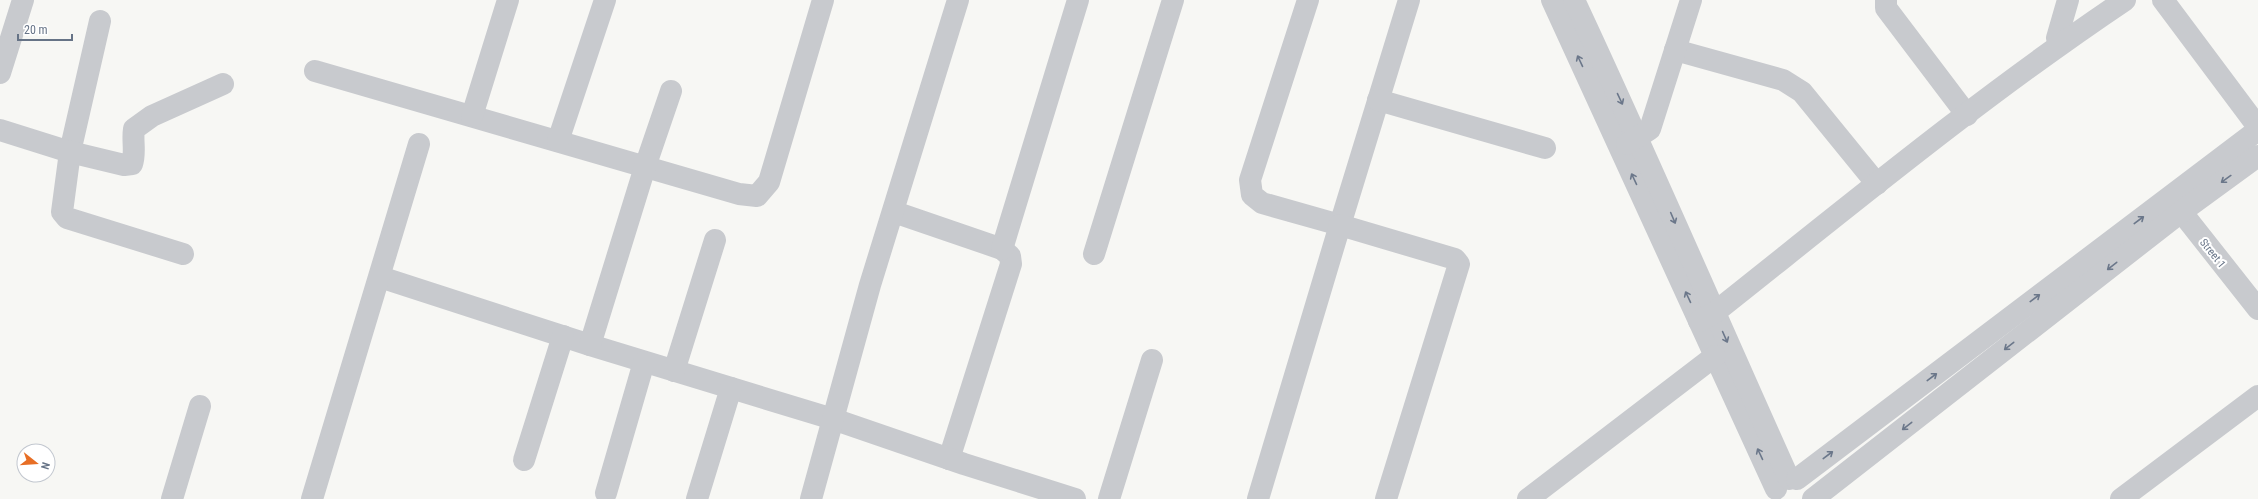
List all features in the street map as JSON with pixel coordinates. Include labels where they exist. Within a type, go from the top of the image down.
[{"type":"street","points":[[0,72],[23,0]]},
{"type":"street","points":[[472,116],[508,0]]},
{"type":"street","points":[[558,141],[605,0]]},
{"type":"street","points":[[315,71],[739,194],[757,196],[769,182],[823,0]]},
{"type":"street","points":[[810,499],[870,285],[958,0]]},
{"type":"street","points":[[1002,249],[1078,0]]},
{"type":"street","points":[[1094,254],[1173,0]]},
{"type":"street","points":[[1308,0],[1250,180],[1252,195],[1262,203],[1455,259],[1459,264],[1386,499]]},
{"type":"street","points":[[1258,499],[1408,0]]},
{"type":"street","points":[[1552,0],[1620,148],[1707,317],[1715,356],[1781,490]]},
{"type":"street","points":[[1574,0],[1639,138],[1707,317],[1781,490]]},
{"type":"street","points":[[1620,148],[1639,138],[1650,129],[1691,0]]},
{"type":"street","points":[[1886,0],[1886,8],[1966,115]]},
{"type":"street","points":[[2060,44],[2056,38],[2068,0]]},
{"type":"street","points":[[1707,317],[1966,115],[2060,44],[2125,0]]},
{"type":"street","points":[[1813,499],[2175,204],[2258,128],[2163,0]]},
{"type":"street","points":[[100,21],[70,152],[62,212],[67,218],[183,254]]},
{"type":"street","points":[[1675,50],[1783,80],[1802,92],[1877,184]]},
{"type":"street","points":[[0,130],[70,152],[124,165],[132,164],[135,154],[132,141],[134,129],[152,116],[223,84]]},
{"type":"street","points":[[590,345],[645,167],[671,91]]},
{"type":"street","points":[[1378,100],[1545,148]]},
{"type":"street","points":[[312,499],[419,144]]},
{"type":"street","points":[[1781,490],[2175,204],[2258,156]]},
{"type":"street","name":"Street 1","points":[[2175,204],[2258,309]]},
{"type":"street","points":[[900,214],[1002,249],[1010,256],[1011,264],[949,459]]},
{"type":"street","points":[[674,371],[715,240]]},
{"type":"street","points":[[380,277],[644,362],[833,419],[949,459],[1075,499]]},
{"type":"street","points":[[524,460],[563,336]]},
{"type":"street","points":[[1528,499],[1715,356]]},
{"type":"street","points":[[1109,499],[1152,360]]},
{"type":"street","points":[[606,493],[644,362]]},
{"type":"street","points":[[697,499],[731,388]]},
{"type":"street","points":[[2121,499],[2258,396]]},
{"type":"street","points":[[172,499],[200,406]]},
{"type":"street","points":[[1781,490],[1806,484],[1809,494],[1808,499]]}]
